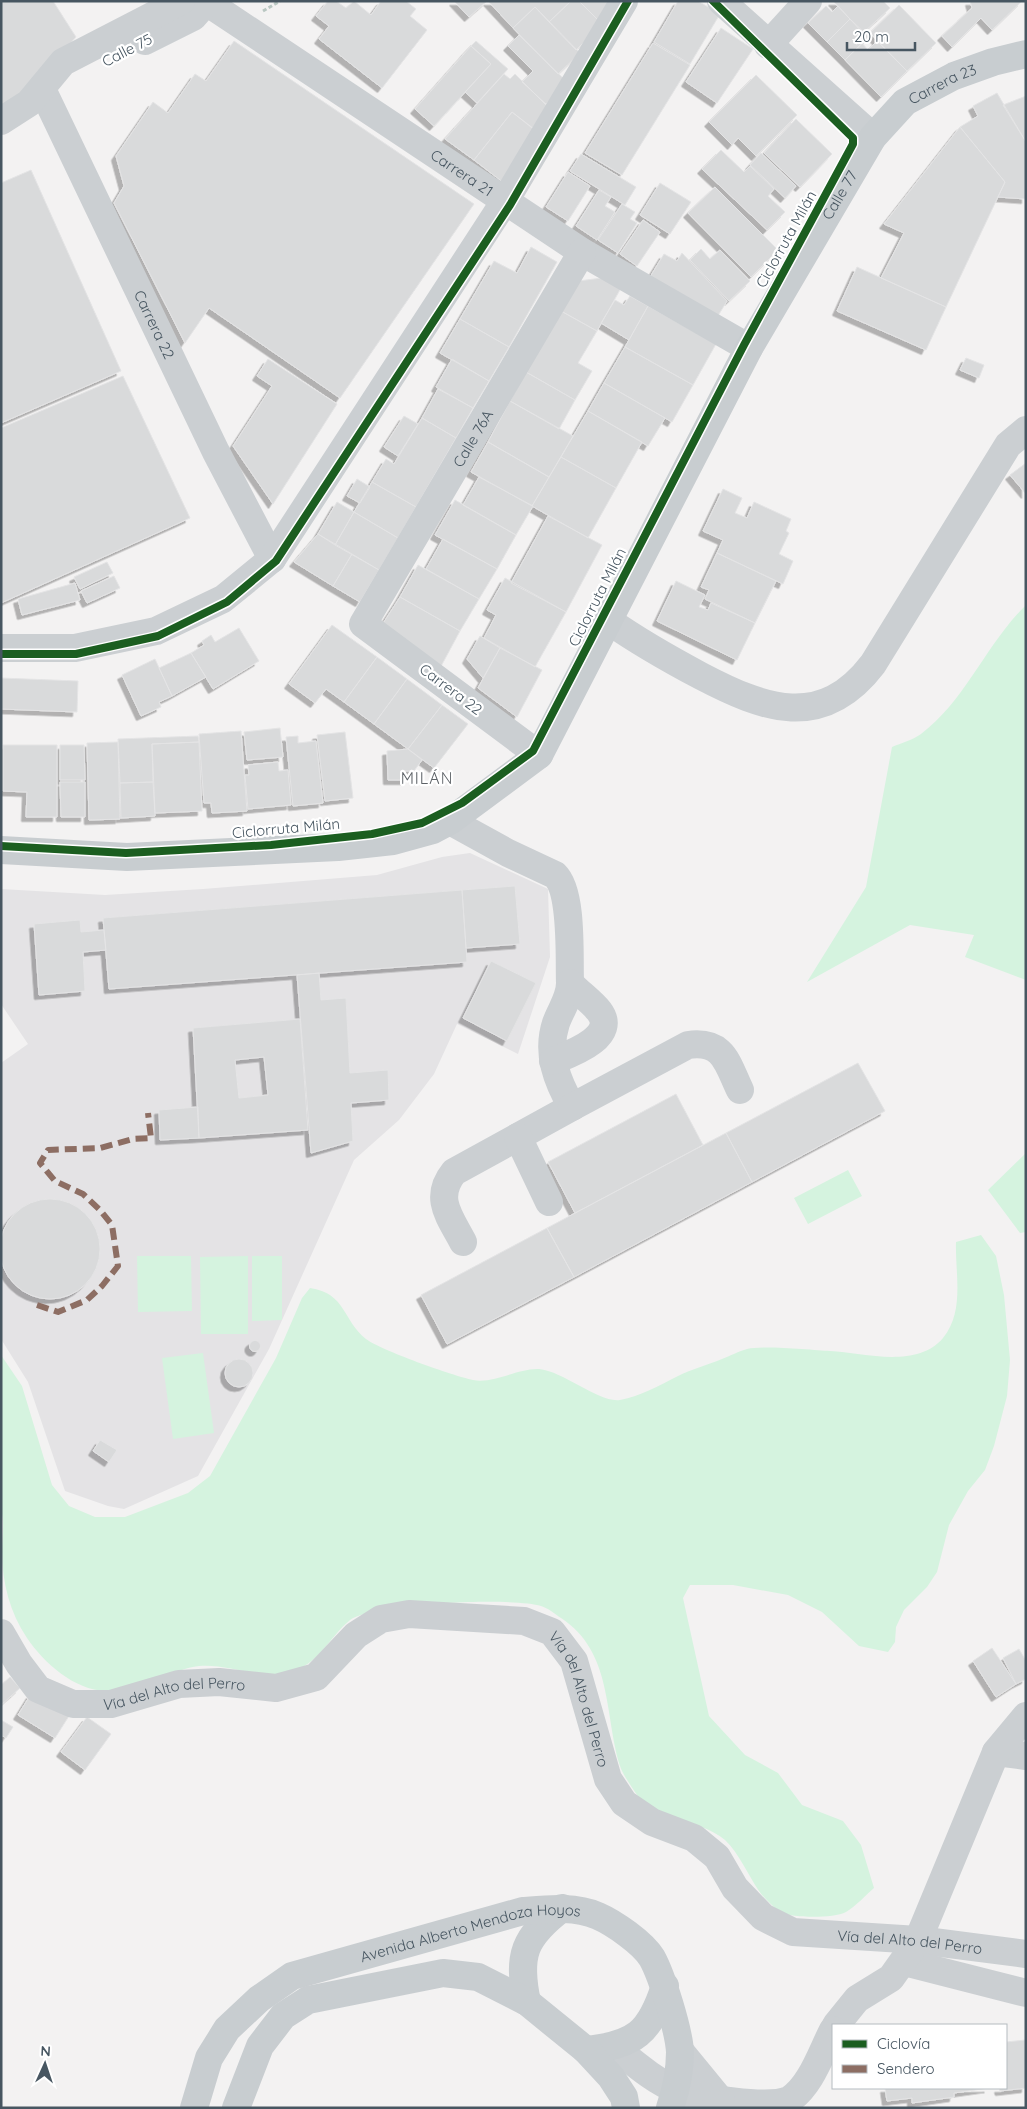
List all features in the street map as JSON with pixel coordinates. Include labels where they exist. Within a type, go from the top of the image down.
[{"type":"main road","name":"Carrera 23","points":[[873,137],[905,102],[954,76],[993,62],[1026,54]]},
{"type":"main road","name":"Calle 77","points":[[539,755],[749,348],[873,137]]},
{"type":"main road","points":[[1,850],[127,858],[338,847],[393,840],[433,830],[450,821],[539,755]]},
{"type":"main road","points":[[527,2002],[522,1975],[526,1948],[540,1924],[562,1908]]},
{"type":"main road","name":"Avenida Alberto Mendoza Hoyos","points":[[194,2108],[208,2058],[227,2028],[259,1999],[292,1976],[523,1911],[562,1908],[598,1916],[626,1932],[651,1956],[665,1986],[680,2051],[676,2102]]},
{"type":"main road","name":"Avenida Alberto Mendoza Hoyos","points":[[236,2108],[260,2046],[283,2016],[308,2000],[444,1973],[478,1977],[527,2002],[586,2050],[611,2077],[624,2097],[626,2108]]},
{"type":"main road","points":[[586,2050],[614,2047],[639,2034],[656,2013],[665,1986]]},
{"type":"street","points":[[1,648],[75,648],[156,631],[223,599],[272,559],[505,201],[624,1]]},
{"type":"street","points":[[721,1],[873,137]]},
{"type":"street","points":[[768,45],[808,1]]},
{"type":"street","name":"Carrera 21","points":[[200,2],[582,252],[749,348]]},
{"type":"street","name":"Calle 75","points":[[1,121],[29,103],[42,89],[70,78],[193,17],[200,2]]},
{"type":"street","name":"Carrera 22","points":[[42,89],[216,452],[272,559]]},
{"type":"street","name":"Calle 76A","points":[[363,624],[582,252]]},
{"type":"street","points":[[609,621],[651,650],[756,703],[784,708],[809,707],[834,699],[858,684],[873,664],[1008,445],[1026,430]]},
{"type":"street","name":"Carrera 22","points":[[363,624],[539,755]]},
{"type":"street","points":[[450,821],[555,876],[561,881],[567,908],[570,993],[553,1035],[553,1061],[558,1084],[572,1107]]},
{"type":"street","points":[[553,1061],[592,1043],[602,1030],[603,1020],[599,1011],[570,983]]},
{"type":"street","points":[[463,1242],[444,1205],[443,1191],[447,1181],[454,1172],[572,1107],[688,1045],[708,1044],[721,1052],[740,1090]]},
{"type":"street","points":[[518,1137],[550,1202]]},
{"type":"street","name":"Vía del Alto del Perro","points":[[1,1633],[19,1664],[38,1689],[73,1704],[112,1704],[179,1684],[218,1682],[276,1688],[316,1677],[356,1635],[381,1619],[409,1614],[524,1620],[552,1632],[574,1661],[608,1778],[624,1803],[652,1822],[694,1838],[717,1857],[735,1888],[763,1917],[793,1932],[911,1951],[1026,1954]]},
{"type":"street","points":[[837,2024],[857,2000],[891,1978],[911,1951],[996,1752],[1026,1716]]},
{"type":"street","points":[[996,1752],[1026,1756]]},
{"type":"street","points":[[911,1951],[1026,1992]]},
{"type":"street","points":[[614,2047],[676,2102],[720,2101],[771,2106],[788,2101],[803,2088],[832,2032]]},
{"type":"street","points":[[680,2051],[720,2101]]},
{"type":"shaded area","points":[[470,853],[548,889],[550,957],[518,1054],[457,1024],[434,1074],[399,1120],[354,1160],[269,1349],[198,1476],[124,1509],[108,1506],[65,1491],[28,1382],[1,1339],[1,1063],[28,1044],[1,1004],[1,889],[105,895],[203,889],[377,875],[442,857]]},
{"type":"green space","points":[[1026,605],[1026,980],[965,957],[974,935],[910,925],[807,982],[866,887],[892,747],[918,736],[937,720],[963,689],[1012,620]]},
{"type":"green space","points":[[1026,1153],[1026,1232],[1020,1233],[988,1190]]},
{"type":"green space","points":[[848,1170],[862,1196],[808,1224],[794,1198]]},
{"type":"green space","points":[[981,1235],[996,1256],[1004,1295],[1010,1360],[1007,1396],[994,1446],[985,1470],[968,1491],[949,1525],[937,1572],[927,1587],[904,1610],[896,1627],[895,1642],[888,1652],[859,1646],[822,1612],[788,1595],[733,1585],[690,1585],[683,1598],[709,1716],[745,1755],[778,1773],[802,1805],[843,1821],[861,1845],[874,1888],[857,1904],[841,1914],[817,1917],[782,1913],[761,1894],[739,1858],[725,1840],[702,1827],[654,1810],[644,1802],[629,1783],[620,1766],[604,1685],[590,1648],[578,1632],[544,1607],[525,1603],[473,1602],[442,1603],[384,1610],[362,1615],[349,1621],[315,1658],[301,1668],[289,1673],[264,1674],[225,1667],[199,1666],[184,1669],[132,1687],[106,1691],[83,1686],[61,1674],[42,1657],[27,1638],[12,1608],[5,1586],[2,1563],[1,1355],[22,1386],[52,1485],[69,1506],[95,1517],[125,1517],[188,1493],[210,1476],[276,1358],[302,1298],[310,1288],[331,1296],[343,1309],[358,1332],[366,1339],[418,1362],[464,1378],[481,1381],[531,1369],[539,1369],[559,1375],[602,1397],[620,1400],[642,1393],[683,1374],[747,1349],[764,1347],[788,1348],[890,1357],[919,1353],[932,1348],[943,1338],[950,1327],[957,1304],[956,1242]]},
{"type":"green space","points":[[137,1256],[191,1256],[192,1311],[138,1312]]},
{"type":"green space","points":[[248,1256],[248,1334],[201,1334],[200,1257]]},
{"type":"green space","points":[[252,1256],[282,1256],[282,1320],[252,1321]]},
{"type":"green space","points":[[203,1353],[214,1433],[173,1439],[162,1358]]},
{"type":"building","points":[[1,1],[53,1],[76,37],[21,99],[1,111]]},
{"type":"building","points":[[328,1],[336,1],[346,8],[354,1],[371,15],[381,1],[406,1],[416,9],[410,16],[427,30],[382,88],[319,39],[329,26],[316,16]]},
{"type":"building","points":[[454,1],[487,1],[469,17]]},
{"type":"building","points":[[488,1],[571,1],[549,22],[535,7],[513,28]]},
{"type":"building","points":[[571,1],[579,1],[602,24],[576,50],[549,22]]},
{"type":"building","points":[[579,1],[609,1],[598,20]]},
{"type":"building","points":[[678,1],[698,1],[720,14],[690,64],[654,42]]},
{"type":"building","points":[[833,1],[883,1],[890,8],[863,33]]},
{"type":"building","points":[[970,1],[1022,1],[992,30],[981,18],[952,47],[942,36],[972,8]]},
{"type":"building","points":[[899,5],[936,43],[907,71],[870,33]]},
{"type":"building","points":[[826,6],[832,12],[838,6],[850,19],[827,42],[808,23]]},
{"type":"building","points":[[535,7],[580,53],[558,74],[513,28]]},
{"type":"building","points":[[850,19],[869,37],[845,60],[827,42]]},
{"type":"building","points":[[721,28],[753,49],[717,103],[686,82]]},
{"type":"building","points":[[519,35],[567,82],[546,104],[522,82],[533,71],[508,46]]},
{"type":"building","points":[[234,41],[474,204],[340,398],[209,308],[185,343],[114,203],[124,186],[116,156],[153,102],[168,113],[195,74],[206,81]]},
{"type":"building","points":[[476,41],[508,69],[477,103],[465,92],[491,64],[471,46]]},
{"type":"building","points":[[877,41],[907,71],[881,97],[845,60],[862,43],[868,50]]},
{"type":"building","points":[[653,43],[690,65],[622,175],[585,153]]},
{"type":"building","points":[[471,46],[491,64],[434,126],[415,109]]},
{"type":"building","points":[[504,74],[510,79],[515,74],[550,109],[532,128],[512,112],[474,160],[445,139]]},
{"type":"building","points":[[756,75],[797,115],[756,156],[738,138],[732,145],[709,122]]},
{"type":"building","points":[[997,93],[1026,142],[1026,199],[998,197],[1005,182],[960,127],[978,116],[973,106]]},
{"type":"building","points":[[1026,96],[1026,142],[1003,105]]},
{"type":"building","points":[[512,112],[538,132],[504,183],[474,160]]},
{"type":"building","points":[[796,119],[832,154],[800,187],[764,153]]},
{"type":"building","points":[[960,127],[1005,182],[946,307],[881,278],[904,233],[884,224]]},
{"type":"building","points":[[721,150],[744,172],[750,166],[774,189],[768,196],[785,212],[767,230],[702,169]]},
{"type":"building","points":[[761,153],[796,186],[785,198],[750,165]]},
{"type":"building","points":[[581,154],[636,187],[625,205],[570,171]]},
{"type":"building","points":[[31,170],[121,371],[1,423],[1,183]]},
{"type":"building","points":[[568,172],[590,186],[568,221],[546,207]]},
{"type":"building","points":[[660,183],[691,202],[670,234],[640,215]]},
{"type":"building","points":[[715,187],[778,250],[751,277],[688,213]]},
{"type":"building","points":[[599,190],[611,197],[605,206],[615,212],[597,240],[576,226]]},
{"type":"building","points":[[622,204],[635,212],[630,219],[637,223],[618,253],[598,240]]},
{"type":"building","points":[[643,220],[660,232],[637,266],[620,254]]},
{"type":"building","points":[[531,247],[557,262],[509,347],[460,319],[494,261],[517,273]]},
{"type":"building","points":[[701,249],[710,259],[720,250],[750,281],[729,301],[690,260]]},
{"type":"building","points":[[682,253],[727,301],[716,319],[650,277],[664,254],[677,261]]},
{"type":"building","points":[[857,267],[946,307],[926,350],[837,311]]},
{"type":"building","points":[[602,278],[621,288],[597,331],[561,311],[578,281]]},
{"type":"building","points":[[630,296],[648,306],[629,340],[601,323],[615,300],[624,305]]},
{"type":"building","points":[[648,306],[716,344],[693,385],[625,347]]},
{"type":"building","points":[[561,311],[597,331],[578,363],[592,371],[575,400],[526,372]]},
{"type":"building","points":[[460,319],[509,347],[489,381],[440,353]]},
{"type":"building","points":[[625,347],[693,385],[672,422],[604,383]]},
{"type":"building","points":[[966,358],[984,365],[979,378],[960,370]]},
{"type":"building","points":[[268,359],[337,404],[273,504],[233,446],[272,386],[257,376]]},
{"type":"building","points":[[452,359],[489,381],[473,408],[436,387]]},
{"type":"building","points":[[526,372],[575,400],[559,429],[510,401]]},
{"type":"building","points":[[123,376],[190,518],[1,603],[1,428]]},
{"type":"building","points":[[604,383],[665,418],[648,446],[588,411]]},
{"type":"building","points":[[438,389],[473,408],[456,438],[422,418]]},
{"type":"building","points":[[510,401],[573,436],[549,477],[488,442]]},
{"type":"building","points":[[588,411],[642,442],[616,488],[561,457]]},
{"type":"building","points":[[404,416],[418,424],[398,456],[384,447]]},
{"type":"building","points":[[422,418],[456,438],[416,507],[372,482],[386,459],[394,464]]},
{"type":"building","points":[[488,442],[549,477],[532,506],[471,472]]},
{"type":"building","points":[[561,457],[616,488],[588,538],[532,506]]},
{"type":"building","points":[[1026,463],[1026,494],[1010,475]]},
{"type":"building","points":[[479,477],[533,506],[516,535],[463,505]]},
{"type":"building","points":[[357,479],[370,487],[360,503],[347,496]]},
{"type":"building","points":[[372,482],[416,507],[398,538],[354,512]]},
{"type":"building","points":[[723,489],[742,498],[735,513],[747,518],[754,502],[791,519],[786,531],[789,533],[779,554],[793,561],[783,584],[717,553],[723,540],[703,531]]},
{"type":"building","points":[[455,500],[516,535],[497,569],[435,535]]},
{"type":"building","points":[[337,502],[354,512],[335,545],[318,534]]},
{"type":"building","points":[[354,512],[398,538],[379,570],[335,545]]},
{"type":"building","points":[[548,516],[602,545],[566,612],[511,583]]},
{"type":"building","points":[[318,534],[352,554],[333,586],[294,562]]},
{"type":"building","points":[[443,539],[497,569],[479,599],[426,569]]},
{"type":"building","points":[[717,553],[776,581],[755,623],[705,599],[709,590],[701,587]]},
{"type":"building","points":[[352,554],[379,570],[360,602],[333,586]]},
{"type":"building","points":[[107,562],[113,573],[80,589],[74,577]]},
{"type":"building","points":[[418,565],[479,599],[460,631],[400,597]]},
{"type":"building","points":[[114,576],[120,588],[87,603],[81,591]]},
{"type":"building","points":[[505,578],[566,612],[535,667],[484,638],[496,615],[487,610]]},
{"type":"building","points":[[676,581],[705,595],[699,607],[708,610],[711,603],[755,623],[737,660],[657,621]]},
{"type":"building","points":[[75,583],[80,600],[22,615],[18,599]]},
{"type":"building","points":[[400,597],[460,631],[439,670],[382,625]]},
{"type":"building","points":[[332,625],[377,657],[344,702],[326,689],[315,703],[289,684]]},
{"type":"building","points":[[239,628],[259,661],[213,689],[191,653],[204,645],[202,641],[211,635],[215,642]]},
{"type":"building","points":[[480,636],[500,648],[483,678],[467,659]]},
{"type":"building","points":[[500,648],[542,670],[517,717],[478,688]]},
{"type":"building","points":[[191,653],[206,677],[172,696],[159,668]]},
{"type":"building","points":[[377,657],[407,679],[374,724],[344,702]]},
{"type":"building","points":[[155,659],[172,696],[159,702],[161,707],[141,716],[122,675]]},
{"type":"building","points":[[1,678],[78,681],[77,712],[1,709]]},
{"type":"building","points":[[407,679],[442,705],[408,749],[374,724]]},
{"type":"building","points":[[442,705],[468,724],[434,768],[408,749]]},
{"type":"building","points":[[280,728],[283,757],[247,760],[244,732]]},
{"type":"building","points":[[241,731],[247,811],[212,813],[211,803],[204,803],[199,734]]},
{"type":"building","points":[[345,732],[353,798],[325,801],[317,735]]},
{"type":"building","points":[[198,736],[199,742],[152,744],[153,782],[120,783],[118,739]]},
{"type":"building","points":[[298,736],[298,743],[316,741],[323,803],[293,806],[286,737]]},
{"type":"building","points":[[118,742],[120,819],[89,820],[87,743]]},
{"type":"building","points":[[199,742],[202,811],[155,813],[152,744]]},
{"type":"building","points":[[3,745],[57,745],[57,817],[26,817],[27,792],[3,791]]},
{"type":"building","points":[[60,745],[84,745],[85,780],[60,780]]},
{"type":"building","points":[[408,749],[422,760],[414,771],[405,771],[406,780],[388,780],[387,751]]},
{"type":"building","points":[[278,762],[279,771],[288,770],[291,805],[248,809],[245,775],[249,775],[248,765]]},
{"type":"building","points":[[60,782],[85,782],[85,817],[61,817]]},
{"type":"building","points":[[153,782],[155,816],[121,818],[120,783]]},
{"type":"building","points":[[515,886],[520,944],[466,948],[462,890]]},
{"type":"building","points":[[462,890],[467,962],[109,989],[103,918]]},
{"type":"building","points":[[80,920],[81,932],[104,930],[106,950],[83,952],[85,991],[39,995],[34,924]]},
{"type":"building","points":[[491,961],[536,983],[507,1041],[463,1018]]},
{"type":"building","points":[[319,973],[321,1000],[346,998],[350,1073],[388,1070],[389,1100],[351,1103],[353,1141],[311,1153],[297,975]]},
{"type":"building","points":[[300,1019],[308,1130],[199,1138],[193,1028]],"holes":[[[264,1057],[268,1095],[239,1098],[235,1060]]]},
{"type":"building","points":[[858,1063],[885,1111],[752,1182],[726,1133]]},
{"type":"building","points":[[676,1094],[703,1145],[575,1213],[548,1162]]},
{"type":"building","points":[[198,1107],[199,1138],[160,1140],[159,1110]]},
{"type":"building","points":[[726,1133],[752,1182],[574,1277],[547,1228]]},
{"type":"building","points":[[50,1199],[60,1200],[78,1207],[92,1221],[99,1239],[99,1259],[92,1277],[78,1291],[60,1298],[50,1299],[40,1298],[22,1291],[8,1277],[1,1259],[0,1249],[1,1239],[8,1221],[22,1207],[40,1200]]},
{"type":"building","points":[[547,1228],[574,1277],[447,1344],[421,1295]]},
{"type":"building","points":[[253,1341],[257,1341],[260,1346],[259,1350],[253,1351],[250,1348],[250,1344]]},
{"type":"building","points":[[239,1359],[249,1363],[253,1373],[249,1383],[239,1387],[229,1383],[225,1373],[229,1363]]},
{"type":"building","points":[[100,1440],[117,1450],[109,1462],[93,1451]]},
{"type":"building","points":[[992,1648],[1016,1684],[996,1697],[973,1661]]},
{"type":"building","points":[[1019,1649],[1026,1661],[1026,1679],[1016,1684],[1003,1658]]},
{"type":"building","points":[[10,1677],[20,1688],[1,1705],[1,1685]]},
{"type":"building","points":[[31,1694],[69,1716],[55,1738],[18,1715]]},
{"type":"building","points":[[87,1717],[111,1734],[85,1770],[61,1752]]},
{"type":"building","points":[[1,1720],[13,1727],[6,1738],[1,1735]]},
{"type":"building","points":[[1025,2040],[1026,2088],[1000,2091],[999,2089],[1007,2089],[1007,2042]]},
{"type":"building","points":[[885,2089],[982,2089],[954,2093],[954,2097],[912,2103],[912,2098],[887,2101]]},
{"type":"marked path","points":[[37,1305],[58,1312],[87,1300],[102,1286],[118,1266],[112,1225],[83,1194],[55,1181],[40,1163],[48,1150],[100,1148],[133,1139],[151,1138],[148,1113]]},
{"type":"cycle path","points":[[1,654],[76,654],[158,636],[227,602],[276,561],[510,205],[628,1]]},
{"type":"cycle path","name":"Ciclorruta Milán","points":[[1,846],[126,853],[271,845],[372,834],[422,823],[462,803],[533,751],[744,345],[853,144],[853,138],[713,1]]},
{"type":"district","name":"MILÁN","points":[[427,778]]}]
